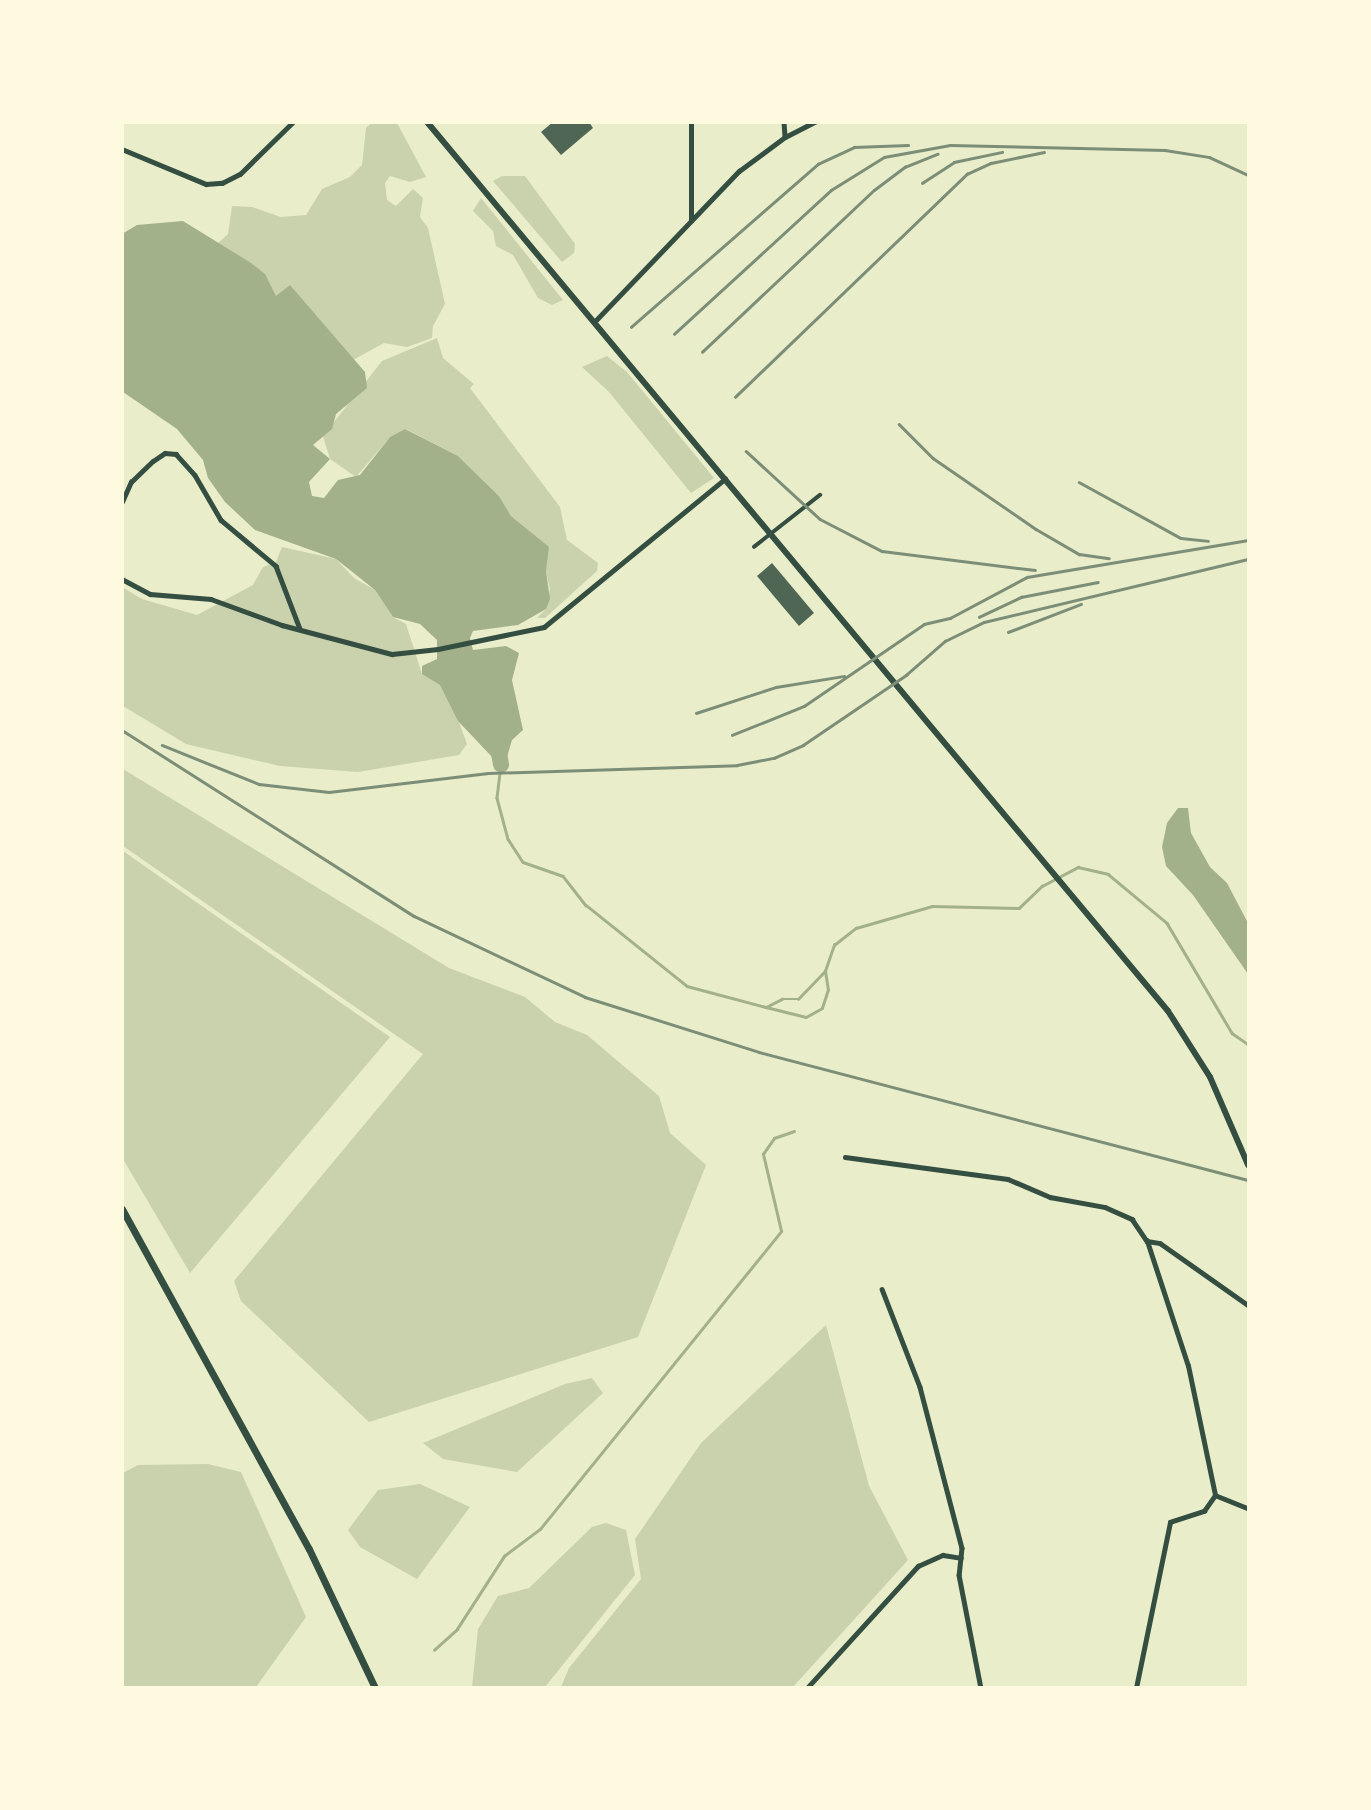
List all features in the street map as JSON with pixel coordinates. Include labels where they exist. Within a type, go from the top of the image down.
[{"type":"main road","points":[[427,122],[596,320],[1168,1011],[1210,1077],[1248,1165]]},
{"type":"main road","points":[[122,1209],[309,1549],[375,1688]]},
{"type":"street","points":[[122,149],[206,184],[222,183],[240,174],[293,122]]},
{"type":"street","points":[[691,122],[691,221]]},
{"type":"street","points":[[784,122],[785,137]]},
{"type":"street","points":[[596,320],[739,171],[785,137],[815,122]]},
{"type":"street","points":[[122,502],[131,482],[153,461],[165,453],[176,454],[191,469],[221,520],[276,566],[300,630]]},
{"type":"street","points":[[122,579],[150,594],[211,599],[300,630],[392,654],[438,649],[544,627],[726,478]]},
{"type":"street","points":[[754,547],[820,495]]},
{"type":"street","points":[[845,1157],[1020,1182],[1050,1197],[1118,1212],[1137,1224],[1147,1241],[1188,1366],[1215,1495],[1204,1511],[1170,1522],[1136,1688]]},
{"type":"street","points":[[1147,1241],[1160,1243],[1248,1305]]},
{"type":"street","points":[[882,1289],[920,1387],[961,1558],[959,1575],[981,1688]]},
{"type":"street","points":[[1215,1495],[1248,1508]]},
{"type":"street","points":[[807,1688],[918,1566],[943,1555],[961,1558]]},
{"type":"shaded area","points":[[371,123],[397,123],[426,177],[410,182],[390,176],[385,183],[387,200],[396,206],[413,189],[423,198],[420,217],[428,228],[445,304],[433,326],[432,338],[407,347],[384,343],[353,360],[290,286],[276,297],[264,274],[216,245],[228,234],[232,206],[252,207],[281,217],[306,215],[322,189],[350,177],[362,165],[366,128]]},
{"type":"shaded area","points":[[502,176],[525,176],[575,244],[574,253],[562,262],[493,181]]},
{"type":"shaded area","points":[[481,198],[563,300],[552,305],[538,298],[513,255],[496,246],[493,231],[473,211]]},
{"type":"shaded area","points":[[183,221],[265,274],[276,296],[290,285],[365,372],[367,388],[336,414],[332,429],[313,445],[330,459],[309,482],[312,496],[324,498],[338,480],[360,475],[390,437],[405,429],[458,456],[499,496],[511,516],[549,547],[546,571],[550,599],[546,609],[518,625],[473,631],[470,638],[473,650],[506,646],[519,653],[512,680],[523,730],[512,740],[507,757],[493,758],[458,721],[440,685],[422,674],[422,666],[437,659],[437,640],[420,624],[393,617],[375,590],[336,559],[255,530],[225,502],[208,478],[203,460],[177,429],[123,392],[122,234],[137,225]]},
{"type":"shaded area","points":[[437,338],[443,358],[474,384],[470,388],[560,507],[567,540],[598,563],[597,571],[545,618],[537,618],[546,609],[550,589],[546,571],[548,547],[511,516],[499,496],[458,456],[406,429],[390,437],[356,477],[330,459],[323,436],[382,361]]},
{"type":"shaded area","points":[[607,356],[627,372],[714,478],[691,493],[609,392],[582,367]]},
{"type":"shaded area","points":[[282,547],[336,559],[354,578],[375,590],[393,617],[406,624],[422,674],[441,685],[451,700],[467,744],[459,755],[358,772],[280,766],[186,744],[123,706],[122,587],[142,599],[197,615],[253,585],[263,567],[276,562]]},
{"type":"shaded area","points":[[123,769],[449,968],[525,997],[555,1022],[587,1035],[659,1096],[670,1133],[706,1165],[638,1337],[369,1422],[241,1301],[234,1281],[423,1054],[123,846]]},
{"type":"shaded area","points":[[1178,808],[1188,808],[1191,833],[1210,867],[1227,883],[1248,923],[1248,974],[1193,895],[1166,866],[1162,847],[1167,823]]},
{"type":"shaded area","points":[[123,851],[390,1037],[190,1273],[123,1159]]},
{"type":"shaded area","points":[[826,1325],[869,1486],[908,1560],[793,1687],[561,1687],[569,1668],[641,1579],[635,1539],[701,1443]]},
{"type":"shaded area","points":[[592,1378],[603,1393],[517,1472],[443,1459],[423,1443],[565,1384]]},
{"type":"shaded area","points":[[208,1464],[241,1472],[306,1617],[256,1687],[123,1687],[123,1473],[138,1465]]},
{"type":"shaded area","points":[[420,1484],[470,1507],[417,1579],[360,1547],[348,1530],[378,1490]]},
{"type":"shaded area","points":[[606,1523],[626,1530],[635,1575],[545,1687],[472,1687],[478,1629],[498,1596],[529,1588],[592,1527]]},
{"type":"building","points":[[553,122],[589,122],[593,128],[561,155],[541,132]]},
{"type":"building","points":[[772,563],[814,613],[799,626],[757,576]]},
{"type":"waterway","points":[[496,736],[501,765]]},
{"type":"waterway","points":[[501,765],[497,798],[508,839],[523,862],[563,876],[586,905],[687,986],[766,1007],[782,999],[798,999],[825,971],[834,945],[856,928],[932,906],[1019,908],[1042,886],[1078,867],[1108,874],[1167,923],[1232,1033],[1248,1044]]},
{"type":"waterway","points":[[766,1007],[806,1017],[822,1008],[828,990],[825,971]]},
{"type":"waterway","points":[[434,1650],[457,1629],[504,1556],[540,1529],[781,1231],[763,1154],[774,1138],[794,1131]]},
{"type":"railway","points":[[631,327],[818,164],[854,147],[908,145]]},
{"type":"railway","points":[[674,334],[831,190],[884,157],[950,145],[1165,150],[1209,157],[1248,175]]},
{"type":"railway","points":[[922,183],[954,162],[1002,152]]},
{"type":"railway","points":[[735,397],[967,174],[991,163],[1044,152]]},
{"type":"railway","points":[[702,352],[874,190],[905,167],[937,154]]},
{"type":"railway","points":[[899,424],[933,458],[1036,529],[1079,554],[1109,558]]},
{"type":"railway","points":[[746,451],[820,519],[882,551],[1035,570]]},
{"type":"railway","points":[[1079,482],[1181,538],[1208,541]]},
{"type":"railway","points":[[732,735],[804,706],[924,624],[950,618],[1027,577],[1248,540]]},
{"type":"railway","points":[[162,745],[259,784],[329,792],[488,773],[737,765],[774,758],[803,745],[906,675],[945,641],[984,622],[1248,559]]},
{"type":"railway","points":[[979,617],[1021,597],[1098,582]]},
{"type":"railway","points":[[1008,632],[1081,604]]},
{"type":"railway","points":[[696,713],[776,687],[844,676]]},
{"type":"railway","points":[[122,730],[414,916],[585,997],[759,1052],[1248,1180]]}]
